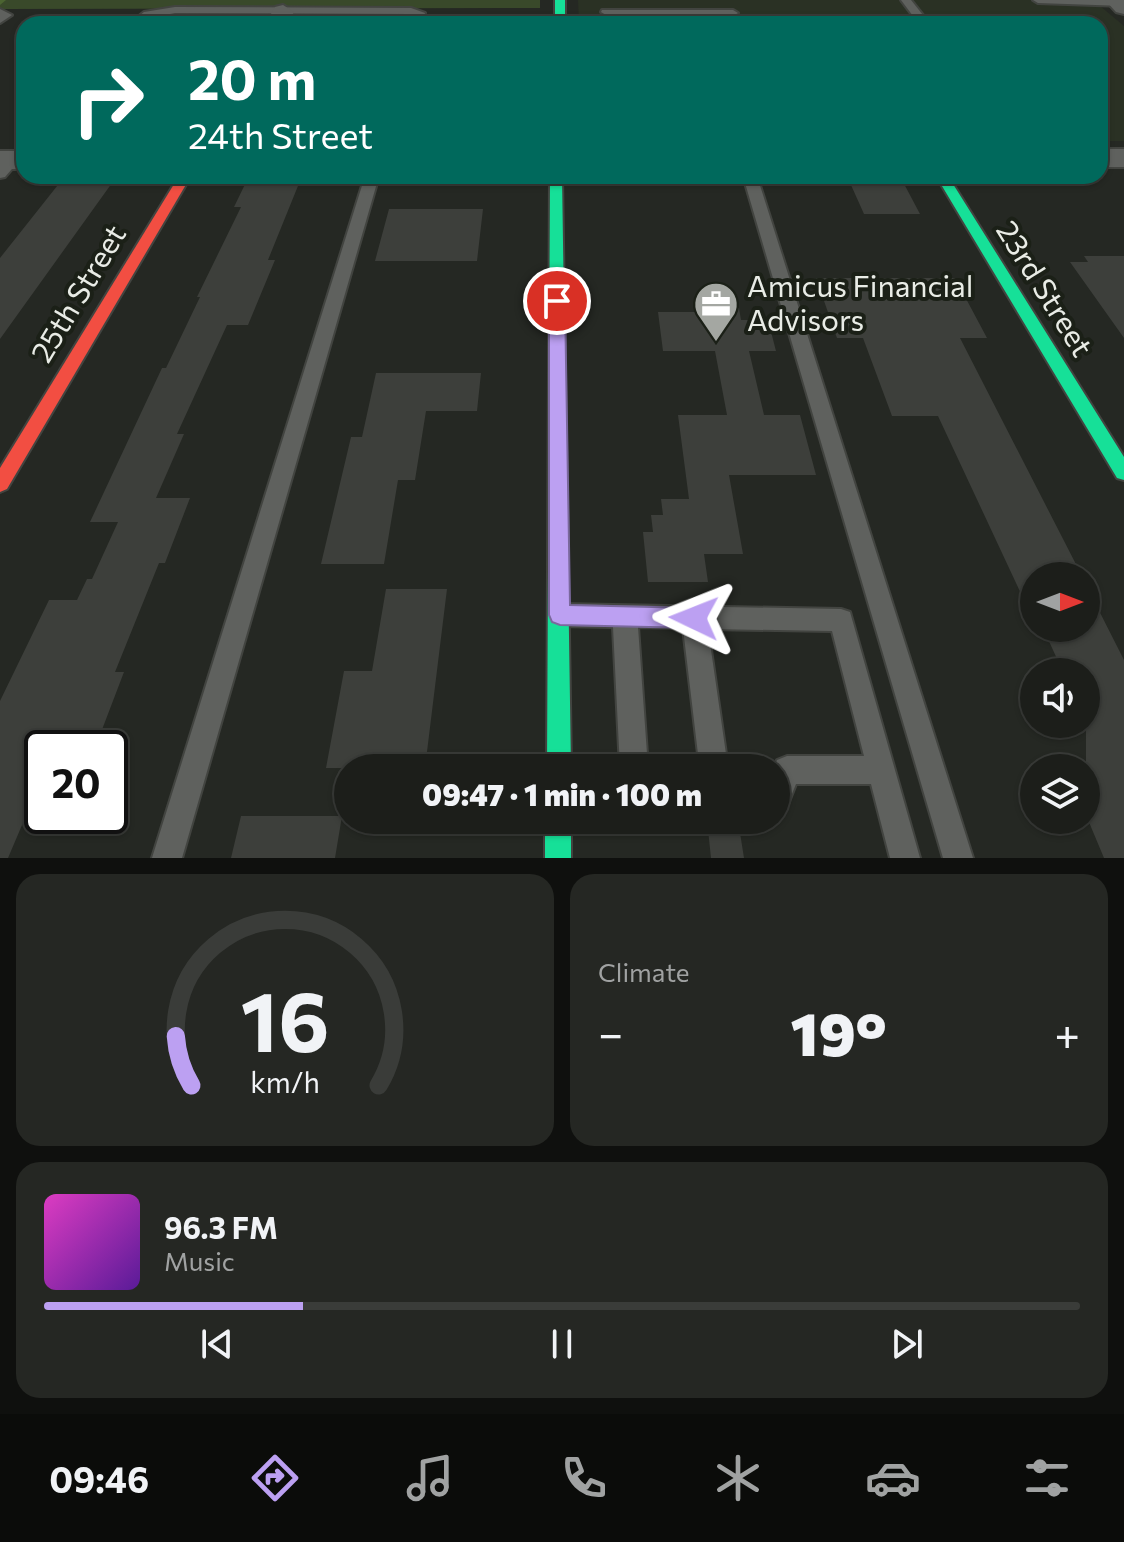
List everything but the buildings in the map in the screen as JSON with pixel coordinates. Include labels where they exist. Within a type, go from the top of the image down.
[{"type":"street","name":"25th Street","points":[[0,484],[180,184]]},
{"type":"street","points":[[556,184],[559,754]]},
{"type":"street","name":"23rd Street","points":[[947,184],[1124,473]]},
{"type":"street","points":[[558,834],[558,858]]},
{"type":"lane","points":[[906,0],[919,16]]},
{"type":"lane","points":[[1038,0],[1121,3]]},
{"type":"lane","points":[[143,16],[166,11],[247,16]]},
{"type":"lane","points":[[317,16],[411,11],[420,13],[419,16]]},
{"type":"lane","points":[[606,12],[692,16]]},
{"type":"lane","points":[[167,858],[370,184]]},
{"type":"lane","points":[[752,184],[958,858]]},
{"type":"lane","points":[[560,615],[841,620],[905,858]]},
{"type":"lane","points":[[625,616],[633,754]]},
{"type":"lane","points":[[694,618],[712,754]]},
{"type":"lane","points":[[790,770],[881,770]]},
{"type":"shaded area","points":[[578,0],[1093,0],[1124,26],[1124,141],[1108,141],[1108,16],[579,16]]},
{"type":"green space","points":[[0,0],[540,0],[540,8],[0,9]]},
{"type":"waterway","points":[[0,3],[3,0]]},
{"type":"traffic: fast","points":[[560,0],[560,16]]},
{"type":"traffic: fast","points":[[556,184],[559,754]]},
{"type":"traffic: fast","points":[[947,184],[1124,473]]},
{"type":"traffic: fast","points":[[558,834],[558,858]]},
{"type":"traffic: jam","points":[[0,484],[180,184]]},
{"type":"place","name":"Amicus Financial Advisors","points":[[716,343]]},
{"type":"route","points":[[557,301],[560,615],[694,618]]}]
